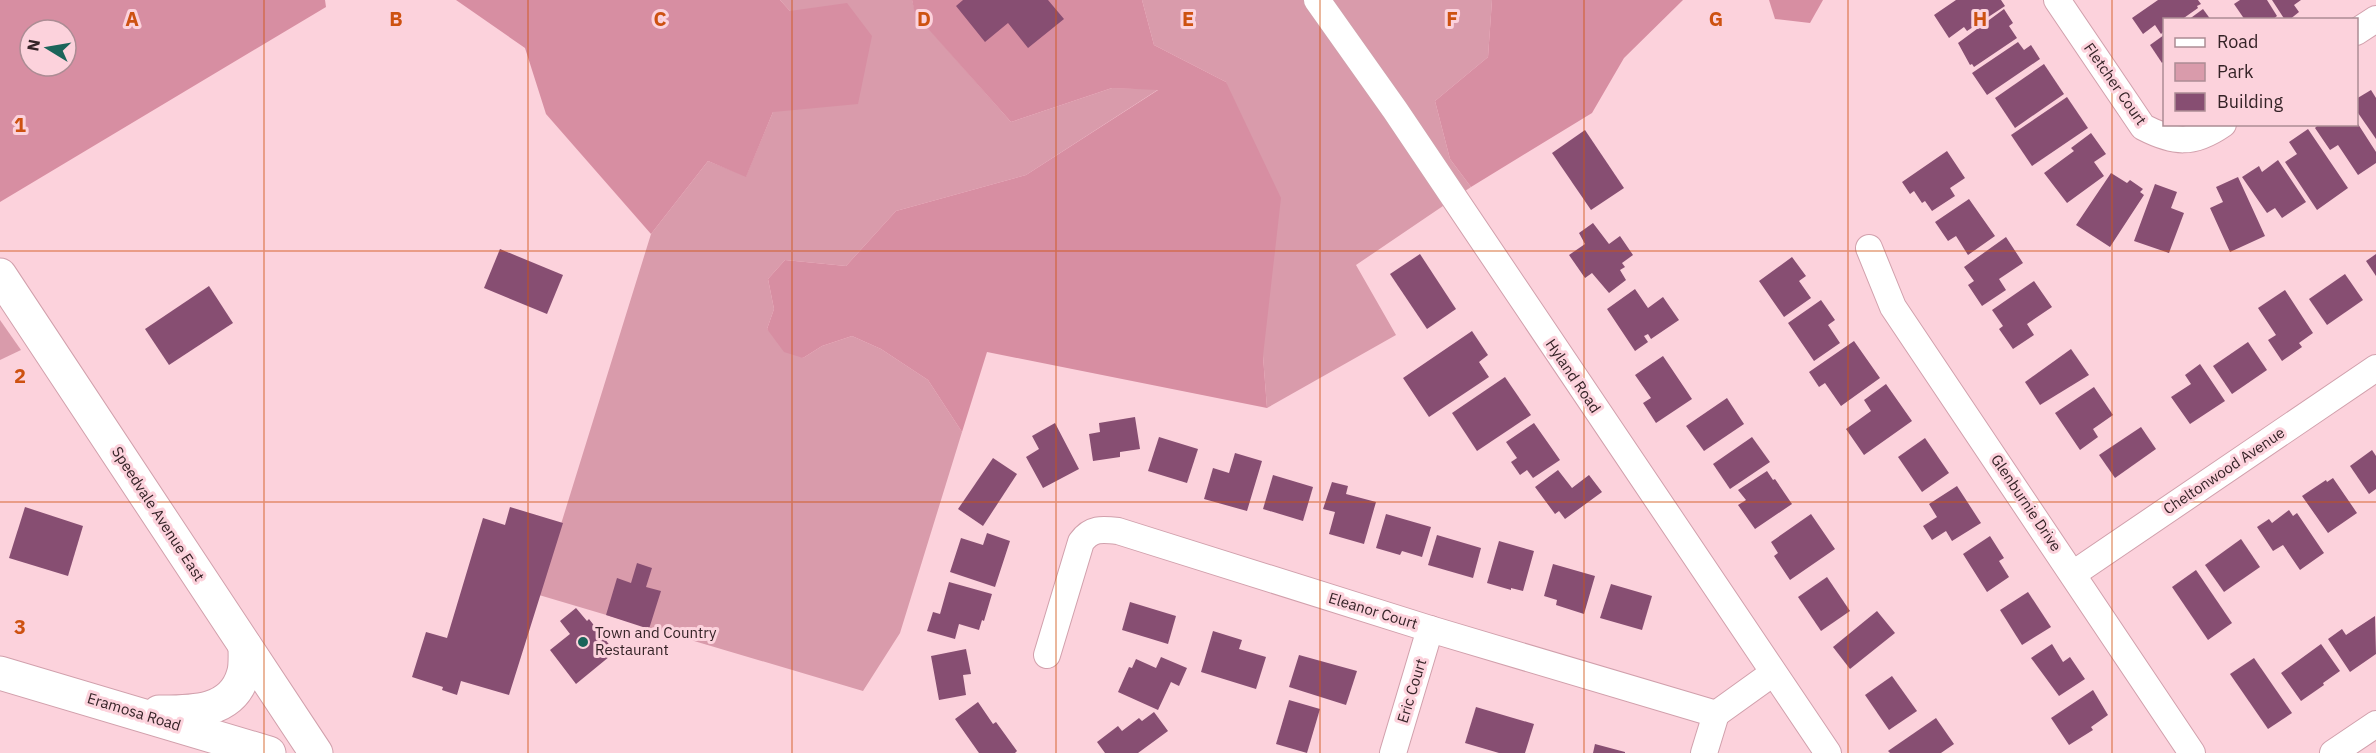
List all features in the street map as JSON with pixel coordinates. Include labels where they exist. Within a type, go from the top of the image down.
[{"type":"main road","name":"Speedvale Avenue East","points":[[0,275],[316,753]]},
{"type":"main road","points":[[133,711],[182,712],[214,708],[231,697],[243,675],[245,646]]},
{"type":"main road","name":"Eramosa Road","points":[[0,673],[268,753]]},
{"type":"street","name":"Hyland Road","points":[[1317,0],[1395,110],[1828,753]]},
{"type":"street","name":"Fletcher Court","points":[[2057,0],[2143,127],[2161,136],[2188,141],[2210,134],[2220,126]]},
{"type":"street","points":[[2358,31],[2376,19]]},
{"type":"street","name":"Glenburnie Drive","points":[[1869,248],[1893,308],[2192,753]]},
{"type":"street","name":"Cheltonwood Avenue","points":[[2073,574],[2376,368]]},
{"type":"street","name":"Eleanor Court","points":[[1047,655],[1081,542],[1087,534],[1100,529],[1118,531],[1431,629],[1716,714]]},
{"type":"street","name":"Eric Court","points":[[1393,753],[1431,629]]},
{"type":"street","points":[[1704,753],[1716,714],[1773,673]]},
{"type":"street","points":[[2333,753],[2376,724]]},
{"type":"green space","points":[[780,0],[912,0],[916,14],[1011,122],[1112,88],[1159,89],[1026,175],[896,211],[846,266],[785,260],[768,279],[774,309],[767,329],[803,358],[822,346],[852,336],[881,349],[928,380],[962,432],[900,633],[863,691],[539,595],[651,234],[708,161],[746,176],[773,112],[790,11]]},
{"type":"green space","points":[[1142,0],[1492,0],[1488,57],[1435,101],[1450,159],[1471,187],[1356,265],[1396,335],[1267,408],[1263,356],[1226,82],[1154,45]]},
{"type":"green space","points":[[0,320],[21,350],[0,360]]},
{"type":"shaded area","points":[[0,0],[325,0],[326,7],[0,202]]},
{"type":"shaded area","points":[[456,0],[780,0],[790,11],[847,3],[872,36],[858,104],[773,112],[746,177],[708,161],[651,234],[546,114],[525,48]]},
{"type":"shaded area","points":[[912,0],[1142,0],[1154,45],[1226,82],[1281,198],[1263,356],[1267,408],[987,352],[962,432],[928,380],[881,349],[852,336],[822,346],[803,358],[784,352],[767,329],[774,309],[768,279],[785,260],[846,266],[896,211],[1026,175],[1158,90],[1112,88],[1011,122],[915,14]]},
{"type":"shaded area","points":[[1492,0],[1683,0],[1624,58],[1592,113],[1471,187],[1450,159],[1435,101],[1488,57]]},
{"type":"shaded area","points":[[1769,0],[1823,0],[1810,23],[1775,19]]},
{"type":"building","points":[[963,0],[1048,0],[1064,19],[1028,48],[1008,23],[985,42],[956,6]]},
{"type":"building","points":[[1956,0],[2001,0],[2005,6],[1967,31],[1964,27],[1949,38],[1934,15]]},
{"type":"building","points":[[2158,0],[2198,0],[2201,4],[2184,18],[2163,18],[2161,34],[2155,25],[2143,34],[2132,18]]},
{"type":"building","points":[[2240,0],[2267,0],[2277,16],[2274,18],[2244,18],[2234,4]]},
{"type":"building","points":[[2272,0],[2301,0],[2294,5],[2299,12],[2292,18],[2284,18]]},
{"type":"building","points":[[2004,9],[2013,23],[2009,26],[2017,38],[1974,67],[1970,65],[1958,43]]},
{"type":"building","points":[[2203,9],[2210,18],[2191,18]]},
{"type":"building","points":[[2163,36],[2162,63],[2150,45]]},
{"type":"building","points":[[2018,42],[2024,50],[2031,45],[2040,59],[1987,95],[1972,73]]},
{"type":"building","points":[[2044,64],[2064,94],[2015,128],[1995,98]]},
{"type":"building","points":[[2371,90],[2376,98],[2376,139],[2358,113],[2358,98]]},
{"type":"building","points":[[2067,97],[2088,128],[2032,166],[2011,135]]},
{"type":"building","points":[[2358,124],[2376,152],[2376,163],[2358,175],[2338,145],[2330,150],[2315,128],[2317,126],[2358,126]]},
{"type":"building","points":[[2308,129],[2348,188],[2317,210],[2285,162],[2297,154],[2289,142]]},
{"type":"building","points":[[1585,130],[1624,188],[1591,210],[1552,153]]},
{"type":"building","points":[[2091,133],[2106,154],[2094,162],[2104,176],[2067,203],[2044,173],[2074,151],[2071,148]]},
{"type":"building","points":[[1947,151],[1965,178],[1950,188],[1955,196],[1932,211],[1925,201],[1922,203],[1914,191],[1910,194],[1902,182]]},
{"type":"building","points":[[2278,160],[2306,202],[2282,218],[2275,208],[2267,213],[2242,177],[2259,166],[2262,172]]},
{"type":"building","points":[[2111,173],[2127,183],[2130,180],[2143,189],[2140,192],[2144,195],[2110,247],[2076,225]]},
{"type":"building","points":[[2238,177],[2265,236],[2230,252],[2210,208],[2223,202],[2216,187]]},
{"type":"building","points":[[2155,184],[2177,192],[2171,208],[2184,213],[2169,253],[2134,241]]},
{"type":"building","points":[[1969,199],[1995,236],[1968,255],[1956,236],[1948,241],[1935,222]]},
{"type":"building","points":[[1593,223],[1609,244],[1620,236],[1633,255],[1622,263],[1625,267],[1620,270],[1626,280],[1609,293],[1592,273],[1585,278],[1569,255],[1585,244],[1579,233]]},
{"type":"building","points":[[2006,237],[2023,263],[1999,279],[2006,290],[1982,306],[1968,285],[1974,281],[1964,267]]},
{"type":"building","points":[[500,249],[563,275],[547,314],[484,288]]},
{"type":"building","points":[[1420,254],[1456,309],[1427,329],[1390,274]]},
{"type":"building","points":[[2376,254],[2376,276],[2366,261]]},
{"type":"building","points":[[1792,257],[1806,276],[1799,281],[1811,298],[1784,317],[1759,281]]},
{"type":"building","points":[[2345,274],[2363,300],[2327,325],[2309,299]]},
{"type":"building","points":[[2034,281],[2052,307],[2027,324],[2034,335],[2013,349],[1999,329],[2003,326],[1992,310]]},
{"type":"building","points":[[209,286],[233,323],[169,365],[145,329]]},
{"type":"building","points":[[1635,289],[1648,308],[1663,297],[1679,320],[1651,339],[1648,334],[1644,336],[1648,342],[1635,351],[1607,309]]},
{"type":"building","points":[[2285,290],[2313,333],[2299,343],[2302,347],[2282,361],[2268,340],[2276,335],[2258,308]]},
{"type":"building","points":[[1821,300],[1835,320],[1828,325],[1840,343],[1814,361],[1788,323]]},
{"type":"building","points":[[1472,331],[1488,355],[1479,362],[1489,377],[1429,417],[1403,378]]},
{"type":"building","points":[[1854,341],[1880,378],[1841,406],[1825,383],[1819,387],[1809,372]]},
{"type":"building","points":[[2248,342],[2267,370],[2232,394],[2213,366]]},
{"type":"building","points":[[2071,349],[2089,375],[2040,405],[2025,382]]},
{"type":"building","points":[[1663,356],[1692,399],[1656,423],[1643,403],[1651,398],[1635,375]]},
{"type":"building","points":[[2200,364],[2225,401],[2190,424],[2171,397],[2191,384],[2185,375]]},
{"type":"building","points":[[1505,377],[1531,415],[1477,451],[1452,413]]},
{"type":"building","points":[[1886,384],[1912,421],[1864,455],[1846,429],[1871,411],[1864,400]]},
{"type":"building","points":[[2094,387],[2113,415],[2093,429],[2098,437],[2080,450],[2055,413]]},
{"type":"building","points":[[1727,398],[1744,424],[1704,451],[1686,426]]},
{"type":"building","points":[[1135,417],[1140,449],[1120,452],[1120,457],[1093,461],[1089,434],[1100,432],[1099,423]]},
{"type":"building","points":[[1055,423],[1079,469],[1043,488],[1026,457],[1039,449],[1032,436]]},
{"type":"building","points":[[1534,423],[1560,460],[1533,478],[1527,470],[1520,475],[1511,462],[1517,458],[1506,442]]},
{"type":"building","points":[[2141,427],[2156,449],[2115,478],[2099,455]]},
{"type":"building","points":[[1159,437],[1198,449],[1187,483],[1148,471]]},
{"type":"building","points":[[1752,437],[1770,462],[1730,489],[1713,464]]},
{"type":"building","points":[[1925,438],[1949,473],[1922,492],[1898,457]]},
{"type":"building","points":[[2372,450],[2376,456],[2376,489],[2369,494],[2350,466]]},
{"type":"building","points":[[1235,453],[1262,461],[1247,511],[1204,499],[1213,468],[1229,473]]},
{"type":"building","points":[[993,458],[1017,474],[983,526],[958,509]]},
{"type":"building","points":[[1558,470],[1572,488],[1589,475],[1602,492],[1565,519],[1559,511],[1555,514],[1535,487]]},
{"type":"building","points":[[1767,471],[1792,504],[1755,529],[1738,505],[1746,500],[1738,490]]},
{"type":"building","points":[[1273,475],[1313,487],[1303,521],[1263,509]]},
{"type":"building","points":[[2333,478],[2357,513],[2328,533],[2302,496]]},
{"type":"building","points":[[1332,482],[1348,486],[1346,494],[1376,502],[1364,544],[1329,534],[1335,512],[1323,509]]},
{"type":"building","points":[[1957,486],[1981,523],[1952,541],[1946,531],[1932,540],[1923,526],[1937,517],[1929,504]]},
{"type":"building","points":[[25,507],[83,526],[68,576],[9,558]]},
{"type":"building","points":[[510,507],[563,523],[509,695],[461,681],[457,695],[442,690],[443,687],[412,677],[426,632],[447,638],[483,518],[505,525]]},
{"type":"building","points":[[2289,510],[2293,516],[2297,513],[2324,553],[2300,570],[2283,545],[2273,551],[2257,527],[2269,519],[2272,523]]},
{"type":"building","points":[[1386,514],[1431,527],[1422,557],[1402,551],[1400,555],[1376,548]]},
{"type":"building","points":[[1811,514],[1835,549],[1790,580],[1774,556],[1778,553],[1771,542]]},
{"type":"building","points":[[987,533],[1010,541],[995,587],[950,572],[961,538],[983,545]]},
{"type":"building","points":[[1437,535],[1481,548],[1473,578],[1428,565]]},
{"type":"building","points":[[1990,536],[2004,558],[1999,561],[2009,577],[1987,592],[1963,554]]},
{"type":"building","points":[[2241,539],[2260,567],[2224,592],[2205,565]]},
{"type":"building","points":[[1499,541],[1534,551],[1523,591],[1487,583]]},
{"type":"building","points":[[637,563],[652,568],[646,587],[661,591],[649,629],[606,615],[617,578],[631,583]]},
{"type":"building","points":[[1553,564],[1595,576],[1584,614],[1556,605],[1557,600],[1544,596]]},
{"type":"building","points":[[2196,570],[2232,623],[2208,640],[2172,587]]},
{"type":"building","points":[[1827,577],[1850,611],[1821,631],[1798,597]]},
{"type":"building","points":[[949,582],[992,594],[979,630],[959,624],[955,639],[927,631],[933,612],[940,614]]},
{"type":"building","points":[[1611,584],[1652,596],[1642,630],[1600,618]]},
{"type":"building","points":[[2028,592],[2051,627],[2022,645],[2000,610]]},
{"type":"building","points":[[1130,602],[1176,616],[1168,644],[1122,630]]},
{"type":"building","name":"Town and Country Restaurant","points":[[576,608],[587,621],[589,619],[615,652],[576,684],[550,650],[570,634],[560,621]]},
{"type":"building","points":[[1877,611],[1895,633],[1850,669],[1833,647]]},
{"type":"building","points":[[2375,616],[2376,654],[2350,672],[2328,639],[2342,629],[2346,635]]},
{"type":"building","points":[[1213,631],[1242,640],[1239,649],[1266,657],[1256,689],[1201,672]]},
{"type":"building","points":[[2052,644],[2063,662],[2070,657],[2085,679],[2059,696],[2031,658]]},
{"type":"building","points":[[2321,644],[2340,671],[2301,701],[2281,673]]},
{"type":"building","points":[[966,649],[971,674],[963,675],[966,695],[939,700],[931,656]]},
{"type":"building","points":[[1299,655],[1357,671],[1346,705],[1289,687]]},
{"type":"building","points":[[1161,657],[1187,668],[1179,686],[1171,682],[1158,710],[1118,692],[1129,667],[1132,668],[1136,659],[1156,668]]},
{"type":"building","points":[[2254,658],[2292,713],[2268,729],[2230,674]]},
{"type":"building","points":[[1892,676],[1917,711],[1889,730],[1865,695]]},
{"type":"building","points":[[2093,690],[2108,715],[2091,727],[2093,730],[2069,745],[2051,718]]},
{"type":"building","points":[[1289,700],[1320,709],[1307,753],[1276,744]]},
{"type":"building","points":[[978,702],[993,724],[996,722],[1017,751],[1015,753],[979,753],[955,719]]},
{"type":"building","points":[[1476,707],[1534,724],[1525,753],[1499,753],[1465,743]]},
{"type":"building","points":[[1154,712],[1168,731],[1138,753],[1105,753],[1097,742],[1118,726],[1122,731],[1139,718],[1142,721]]},
{"type":"building","points":[[1936,718],[1954,744],[1941,753],[1890,753],[1888,751]]},
{"type":"building","points":[[1595,744],[1625,752],[1625,753],[1593,753]]},
{"type":"place","name":"Town and Country Restaurant","points":[[583,642]]}]
